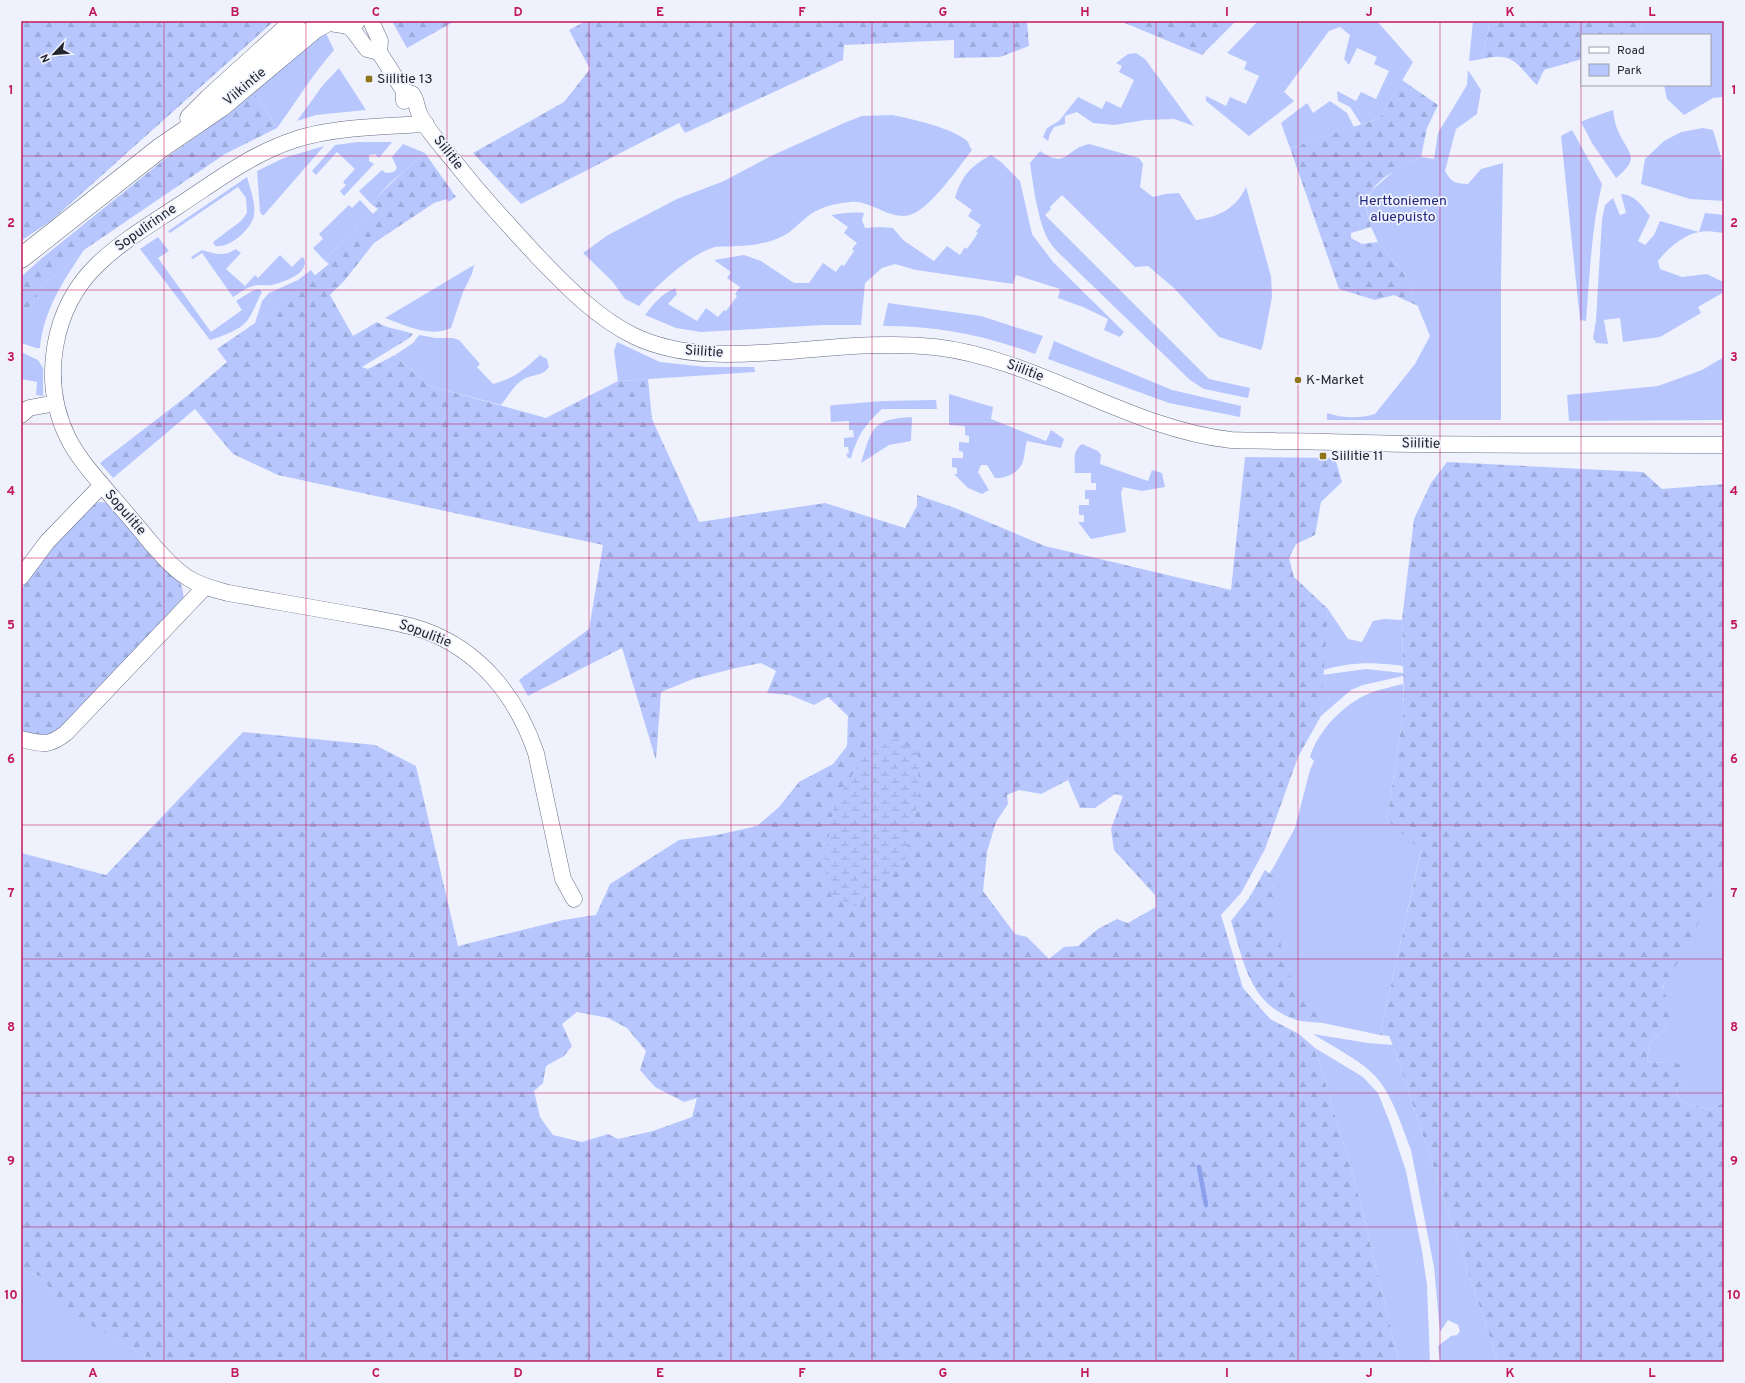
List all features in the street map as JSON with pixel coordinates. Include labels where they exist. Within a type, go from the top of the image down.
[{"type":"main road","name":"Viikintie","points":[[159,149],[209,98],[296,21]]},
{"type":"main road","name":"Viikintie","points":[[21,258],[159,149],[222,106],[314,29],[339,22]]},
{"type":"street","name":"Siilitie","points":[[371,21],[380,41],[379,52],[404,91],[412,94],[418,103],[422,117],[467,177],[520,238],[580,299],[596,312],[630,334],[649,343],[692,352],[726,354],[883,345],[924,346],[949,349],[996,360],[1091,396],[1141,417],[1179,429],[1232,440],[1450,445],[1724,445]]},
{"type":"street","name":"Siilitie","points":[[339,22],[352,29],[367,49],[379,52]]},
{"type":"street","name":"Sopulirinne","points":[[102,485],[72,446],[56,403],[53,384],[55,350],[63,318],[78,289],[88,275],[98,264],[126,242],[243,163],[294,140],[336,131],[422,117]]},
{"type":"street","points":[[21,414],[30,408],[56,403]]},
{"type":"street","name":"Sopulitie","points":[[21,576],[47,542],[102,485],[168,562],[188,579],[205,587],[228,593],[392,622],[412,627],[446,640],[475,659],[499,683],[510,698],[530,735],[536,753],[563,879],[574,899]]},
{"type":"street","points":[[21,739],[46,744],[51,743],[66,733],[205,587]]},
{"type":"green space","points":[[21,21],[274,21],[52,220],[21,241]]},
{"type":"green space","points":[[394,21],[455,21],[407,48],[393,23]]},
{"type":"green space","points":[[586,21],[1027,21],[1029,46],[1000,57],[954,58],[954,40],[844,45],[843,60],[685,133],[679,123],[521,204],[473,153],[564,102],[590,69],[569,30]]},
{"type":"green space","points":[[1120,21],[1236,21],[1202,55]]},
{"type":"green space","points":[[1258,21],[1377,21],[1413,62],[1380,118],[1361,124],[1350,107],[1338,101],[1337,91],[1356,101],[1361,92],[1376,99],[1389,71],[1374,64],[1377,57],[1357,48],[1349,65],[1344,59],[1350,35],[1340,27],[1329,31],[1284,92],[1294,101],[1249,136],[1206,101],[1206,96],[1226,106],[1230,97],[1246,104],[1259,76],[1244,69],[1247,62],[1227,53]]},
{"type":"green space","points":[[1473,21],[1490,21],[1482,59],[1469,61]]},
{"type":"green space","points":[[1490,21],[1640,21],[1644,34],[1581,34],[1581,59],[1544,70],[1537,85],[1517,63],[1512,60],[1499,57],[1482,59]]},
{"type":"green space","points":[[1640,21],[1724,21],[1724,97],[1713,98],[1684,115],[1667,99],[1664,86],[1711,86],[1711,34],[1644,34]]},
{"type":"green space","points":[[325,31],[334,50],[312,78],[277,128],[253,91]]},
{"type":"green space","points":[[1136,53],[1145,59],[1194,126],[1174,119],[1145,120],[1114,125],[1093,123],[1077,112],[1065,116],[1065,124],[1054,127],[1048,141],[1043,137],[1047,128],[1059,121],[1078,97],[1102,109],[1106,101],[1121,108],[1134,80],[1119,72],[1122,66],[1116,63],[1128,54]]},
{"type":"green space","points":[[339,68],[366,110],[316,115],[297,121],[323,85]]},
{"type":"green space","name":"Herttoniemen aluepuisto","points":[[1468,70],[1481,90],[1477,114],[1456,129],[1445,171],[1454,182],[1468,184],[1481,169],[1503,163],[1501,420],[1327,420],[1327,413],[1351,417],[1363,417],[1375,414],[1415,364],[1430,336],[1405,275],[1378,242],[1371,227],[1366,207],[1371,191],[1396,169],[1421,157],[1434,159],[1438,133],[1467,85]]},
{"type":"green space","points":[[1402,80],[1438,105],[1427,128],[1421,157],[1386,176],[1371,191],[1367,199],[1366,208],[1371,227],[1351,233],[1351,238],[1362,244],[1378,242],[1405,275],[1418,306],[1394,295],[1375,300],[1339,289],[1290,148],[1380,118]]},
{"type":"green space","points":[[253,91],[277,128],[225,154],[84,250],[36,292],[38,300],[21,314],[21,277],[42,258],[166,158],[204,131]]},
{"type":"green space","points":[[1330,101],[1347,113],[1354,127],[1290,148],[1281,123],[1307,103],[1313,113]]},
{"type":"green space","points":[[1613,110],[1617,129],[1629,150],[1631,160],[1624,171],[1616,178],[1592,143],[1581,122]]},
{"type":"green space","points":[[892,115],[932,125],[953,133],[962,137],[968,142],[972,150],[935,196],[926,205],[910,215],[895,215],[858,202],[842,203],[825,207],[812,214],[783,236],[772,241],[760,244],[715,247],[695,256],[674,272],[639,306],[625,299],[612,281],[583,253],[608,235],[677,199],[724,181],[769,157],[844,123],[862,116]]},
{"type":"green space","points":[[1703,128],[1713,130],[1724,167],[1724,201],[1690,199],[1641,184],[1645,159],[1664,141],[1681,132]]},
{"type":"green space","points":[[1572,130],[1602,184],[1593,235],[1586,321],[1580,320],[1561,136]]},
{"type":"green space","points":[[358,142],[392,142],[379,158],[375,154],[369,155],[369,161],[374,164],[344,196],[340,191],[346,185],[343,182],[355,169],[337,152],[316,175],[312,171],[335,145]]},
{"type":"green space","points":[[403,144],[425,153],[389,184],[371,204],[359,191],[382,170],[386,173],[394,172],[397,168],[392,157]]},
{"type":"green space","points":[[1089,144],[1139,158],[1143,164],[1140,187],[1153,197],[1179,193],[1196,220],[1212,217],[1226,211],[1242,195],[1246,187],[1271,276],[1272,297],[1261,350],[1219,337],[1174,288],[1148,266],[1135,267],[1062,195],[1050,207],[1051,209],[1045,215],[1209,379],[1250,388],[1248,398],[1204,389],[1190,380],[1052,246],[1045,233],[1039,214],[1030,163],[1040,151],[1049,156],[1062,158],[1081,146]]},
{"type":"green space","points":[[324,146],[264,215],[262,215],[260,212],[257,171],[284,158]]},
{"type":"green space","points":[[425,153],[456,197],[448,202],[447,199],[434,203],[374,243],[345,280],[330,295],[353,336],[377,322],[385,326],[413,334],[408,339],[362,367],[368,369],[395,355],[430,386],[546,418],[618,381],[648,379],[652,419],[699,522],[825,503],[905,528],[917,506],[917,495],[955,508],[1045,546],[1231,590],[1245,457],[1335,458],[1342,482],[1321,502],[1315,535],[1296,544],[1289,558],[1294,577],[1328,609],[1321,716],[1298,757],[1265,849],[1241,893],[1221,915],[1243,988],[1270,1019],[1299,1034],[1315,1048],[1355,1182],[1399,1362],[156,1362],[69,1313],[41,1277],[21,1269],[21,853],[106,875],[243,732],[375,745],[416,766],[458,946],[563,920],[596,915],[610,884],[679,840],[717,835],[757,826],[779,807],[799,782],[833,764],[847,746],[848,716],[828,697],[814,705],[790,695],[767,693],[776,671],[761,663],[693,679],[661,692],[656,760],[622,648],[528,696],[519,680],[589,629],[603,545],[278,475],[233,454],[195,409],[113,478],[100,463],[187,396],[227,362],[217,349],[255,323],[329,264],[324,260],[378,209],[371,204]],"holes":[[[1068,780],[1080,808],[1095,808],[1115,794],[1123,796],[1111,829],[1114,850],[1155,895],[1156,907],[1128,923],[1117,919],[1098,929],[1078,946],[1064,947],[1049,959],[1027,937],[1015,934],[983,891],[987,852],[996,822],[1008,804],[1007,795],[1019,790],[1041,794]],[[577,1012],[608,1018],[627,1028],[646,1051],[640,1070],[655,1087],[684,1102],[697,1098],[692,1117],[653,1131],[618,1139],[608,1134],[582,1142],[553,1135],[540,1117],[534,1091],[543,1083],[546,1066],[564,1056],[572,1046],[562,1024]]]},
{"type":"green space","points":[[991,155],[1001,162],[1020,181],[1032,234],[1053,262],[1124,332],[1120,337],[1104,330],[1108,319],[1083,307],[1058,298],[1060,289],[1016,275],[1013,284],[916,270],[895,264],[882,268],[865,283],[861,325],[823,325],[701,332],[676,328],[645,315],[658,299],[675,288],[677,294],[668,304],[697,321],[706,308],[718,317],[724,310],[726,311],[737,296],[735,294],[740,287],[727,278],[731,272],[714,260],[744,255],[761,261],[794,283],[809,283],[823,263],[836,272],[841,265],[844,266],[854,251],[852,249],[857,243],[844,233],[848,227],[831,215],[864,213],[862,220],[865,228],[893,228],[903,240],[934,261],[947,246],[960,255],[965,247],[967,249],[978,233],[976,232],[981,225],[968,216],[972,210],[955,198],[964,177],[968,172]]},
{"type":"green space","points":[[247,177],[253,201],[254,215],[249,226],[239,237],[221,246],[215,246],[213,242],[241,221],[247,213],[246,198],[238,187],[170,233],[168,231]]},
{"type":"green space","points":[[1621,194],[1631,196],[1635,199],[1650,216],[1638,241],[1645,245],[1654,235],[1660,221],[1699,232],[1681,239],[1666,252],[1658,261],[1660,269],[1682,277],[1707,274],[1724,281],[1724,292],[1698,307],[1701,313],[1660,337],[1623,342],[1620,318],[1604,320],[1608,344],[1596,343],[1593,338],[1596,320],[1602,219],[1605,205],[1613,198],[1620,215],[1626,213]]},
{"type":"green space","points":[[360,200],[373,214],[324,260],[313,248],[323,239],[319,234],[349,205],[352,208]]},
{"type":"green space","points":[[1705,213],[1724,215],[1724,233],[1708,231],[1699,232]]},
{"type":"green space","points":[[158,237],[169,251],[158,258],[211,332],[242,310],[236,301],[252,291],[259,289],[262,292],[247,321],[235,330],[210,340],[140,249]]},
{"type":"green space","points":[[236,249],[241,253],[226,269],[245,286],[255,275],[258,278],[280,255],[292,267],[302,257],[304,258],[305,264],[300,273],[283,282],[272,285],[258,285],[250,287],[233,297],[202,253],[193,259],[191,257],[202,250],[215,254],[223,254],[232,252]]},
{"type":"green space","points":[[84,250],[62,284],[50,309],[45,322],[40,348],[21,343],[21,314],[38,300],[36,292]]},
{"type":"green space","points":[[474,265],[472,274],[463,292],[451,328],[443,331],[426,331],[409,327],[385,318]]},
{"type":"green space","points":[[311,270],[315,276],[255,323],[262,301],[269,293],[298,280]]},
{"type":"green space","points":[[888,303],[981,316],[1043,336],[1035,354],[1016,347],[960,333],[903,326],[883,326]]},
{"type":"green space","points":[[419,335],[436,338],[453,338],[459,340],[480,364],[477,367],[493,384],[519,373],[541,354],[541,356],[547,359],[549,367],[544,372],[527,377],[520,381],[501,405],[430,386],[395,355],[413,343]]},
{"type":"green space","points":[[1054,341],[1172,390],[1241,406],[1240,417],[1169,403],[1048,359]]},
{"type":"green space","points":[[617,342],[660,362],[706,367],[754,367],[755,372],[618,381],[614,351]]},
{"type":"green space","points":[[21,352],[38,360],[43,368],[43,396],[36,395],[37,382],[21,379]]},
{"type":"green space","points":[[1724,357],[1724,420],[1569,421],[1567,395],[1658,386],[1702,370]]},
{"type":"green space","points":[[949,394],[993,407],[991,419],[1046,441],[1051,430],[1064,439],[1061,448],[1027,441],[1023,461],[1016,471],[1008,476],[995,478],[987,465],[981,465],[978,472],[989,490],[982,494],[968,488],[954,474],[957,474],[957,468],[952,467],[952,458],[963,458],[963,452],[959,451],[959,442],[969,443],[969,436],[965,435],[965,426],[949,425]]},
{"type":"green space","points":[[936,400],[937,409],[882,409],[862,431],[851,458],[848,458],[846,454],[849,453],[848,447],[844,447],[844,438],[854,437],[853,430],[849,430],[849,421],[831,422],[830,406],[834,405],[883,401]]},
{"type":"green space","points":[[912,417],[911,441],[889,445],[861,463],[868,441],[876,427],[889,420]]},
{"type":"green space","points":[[1082,444],[1098,451],[1101,455],[1100,464],[1148,481],[1152,470],[1162,473],[1165,487],[1142,491],[1123,487],[1121,493],[1126,532],[1091,539],[1078,522],[1084,522],[1084,515],[1079,515],[1079,505],[1089,505],[1089,499],[1085,499],[1085,490],[1096,490],[1096,483],[1091,483],[1091,473],[1075,473],[1075,453]]},
{"type":"green space","points":[[1447,462],[1643,472],[1662,489],[1724,484],[1724,873],[1680,959],[1662,988],[1672,1008],[1668,1025],[1649,1044],[1647,1061],[1660,1063],[1669,1060],[1681,1065],[1682,1078],[1676,1094],[1682,1102],[1708,1109],[1724,1103],[1724,1362],[1498,1362],[1393,1045],[1389,1036],[1380,1035],[1421,850],[1387,820],[1404,709],[1402,620],[1414,519],[1431,483]]},
{"type":"green space","points":[[100,502],[110,503],[179,581],[182,587],[184,599],[61,732],[49,738],[21,731],[21,590],[38,564],[93,504]]},
{"type":"green space","points":[[1328,609],[1348,639],[1362,642],[1373,621],[1384,619],[1402,620],[1403,666],[1363,664],[1344,665],[1323,670]]},
{"type":"green space","points":[[1366,669],[1403,673],[1403,676],[1363,685],[1351,690],[1321,716],[1322,675]]},
{"type":"green space","points":[[1403,684],[1404,709],[1387,820],[1421,849],[1380,1035],[1323,1023],[1271,994],[1238,919],[1273,868],[1295,828],[1310,770],[1314,761],[1310,757],[1319,737],[1333,719],[1360,698],[1370,693]]},
{"type":"green space","points":[[898,739],[918,753],[919,797],[904,863],[858,907],[831,896],[824,863],[835,802],[856,769],[870,743]]},
{"type":"green space","points":[[1265,870],[1279,881],[1279,936],[1285,963],[1297,988],[1323,1023],[1296,1020],[1280,1013],[1268,1004],[1258,992],[1245,966],[1231,921],[1249,898]]},
{"type":"green space","points":[[1724,873],[1724,1103],[1708,1109],[1682,1102],[1676,1094],[1682,1078],[1669,1060],[1660,1063],[1647,1061],[1649,1044],[1668,1025],[1662,989]]},
{"type":"green space","points":[[1313,1034],[1368,1043],[1393,1045],[1498,1362],[1440,1362],[1438,1346],[1451,1336],[1457,1335],[1460,1331],[1458,1325],[1448,1320],[1440,1332],[1434,1267],[1411,1150],[1400,1120],[1385,1089],[1372,1073],[1352,1057]]},
{"type":"green space","points":[[1315,1048],[1363,1077],[1378,1093],[1390,1123],[1406,1171],[1422,1251],[1427,1285],[1430,1362],[1399,1362],[1355,1182]]},
{"type":"green space","points":[[21,1269],[41,1277],[70,1313],[156,1362],[21,1362]]},
{"type":"waterway","points":[[1199,1167],[1206,1205]]},
{"type":"place","name":"Siilitie 13","points":[[369,79]]},
{"type":"place","name":"K-Market","points":[[1298,380]]},
{"type":"place","name":"Siilitie 11","points":[[1323,456]]}]
